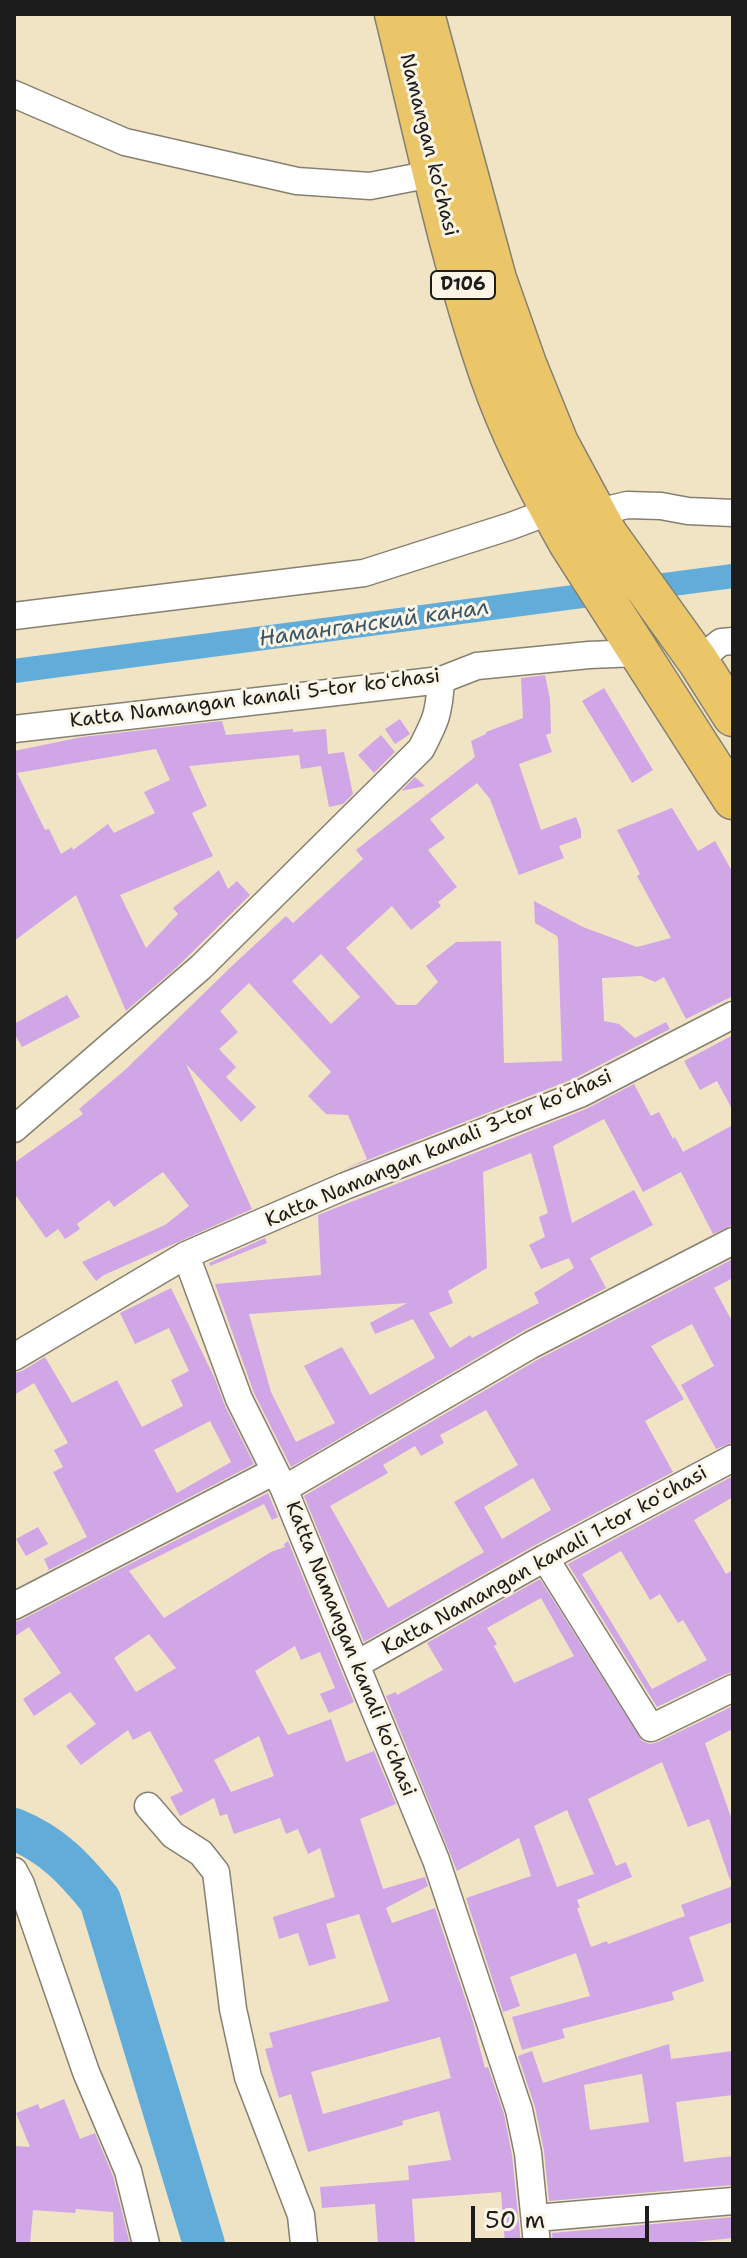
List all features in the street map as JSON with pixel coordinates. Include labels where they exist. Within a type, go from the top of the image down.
[{"type":"main road","name":"Namangan ko'chasi","points":[[395,14],[450,170],[496,279],[526,364],[558,443],[600,524]]},
{"type":"main road","name":"Namangan ko'chasi","points":[[424,14],[450,170],[463,285],[491,378],[513,433],[560,527]]},
{"type":"main road","name":"D106","points":[[600,524],[698,661],[733,716]]},
{"type":"main road","name":"D106","points":[[560,527],[630,642],[733,799]]},
{"type":"street","points":[[17,101],[125,142],[297,181],[370,186],[450,170]]},
{"type":"street","points":[[600,524],[627,505],[733,513]]},
{"type":"street","points":[[14,616],[364,573],[511,526],[560,527]]},
{"type":"street","points":[[698,661],[721,642],[733,641]]},
{"type":"street","name":"Katta Namangan kanali 5-tor koʻchasi","points":[[14,729],[441,680],[477,666],[589,655],[630,642]]},
{"type":"street","points":[[14,1129],[201,967],[421,749],[436,720],[441,680]]},
{"type":"street","name":"Katta Namangan kanali 3-tor koʻchasi","points":[[186,1255],[345,1186],[580,1094],[733,1015]]},
{"type":"street","points":[[14,1606],[279,1480],[733,1241]]},
{"type":"street","points":[[19,1344],[186,1255]]},
{"type":"street","name":"Katta Namangan kanali koʻchasi","points":[[186,1255],[239,1399],[279,1480],[436,1860],[519,2110],[528,2153],[536,2231]]},
{"type":"street","name":"Katta Namangan kanali 1-tor koʻchasi","points":[[357,1664],[545,1558],[733,1458]]},
{"type":"street","points":[[545,1558],[651,1728],[733,1688]]},
{"type":"street","points":[[148,1806],[173,1835],[201,1853],[216,1872],[233,2009],[248,2077],[301,2215],[304,2244]]},
{"type":"street","points":[[14,1871],[86,2072],[128,2171],[146,2244]]},
{"type":"street","points":[[536,2231],[733,2201]]},
{"type":"building","points":[[545,675],[550,699],[551,733],[546,735],[552,752],[519,764],[541,830],[576,817],[581,838],[559,846],[564,858],[519,875],[490,799],[477,783],[430,819],[445,838],[428,850],[457,887],[438,902],[441,906],[411,930],[392,906],[346,948],[397,1005],[416,1005],[438,982],[426,966],[456,942],[501,941],[504,1063],[562,1061],[558,939],[535,923],[534,901],[583,927],[637,947],[671,938],[637,876],[640,874],[617,830],[672,808],[698,851],[715,841],[733,873],[733,996],[686,1019],[664,977],[655,982],[641,976],[602,978],[604,1021],[619,1024],[635,1038],[666,1022],[670,1029],[573,1079],[340,1171],[367,1159],[348,1115],[326,1114],[308,1096],[331,1072],[249,983],[220,1011],[238,1032],[219,1049],[236,1067],[226,1077],[256,1107],[241,1122],[186,1064],[252,1209],[96,1281],[82,1262],[165,1225],[189,1206],[163,1172],[114,1207],[109,1200],[77,1224],[80,1229],[65,1239],[58,1229],[46,1238],[14,1193],[14,1163],[83,1114],[79,1109],[125,1070],[286,916],[293,923],[363,859],[356,850],[475,757],[471,741],[523,718],[521,678]],"holes":[[[321,954],[360,997],[331,1024],[292,981]]]},
{"type":"building","points":[[604,688],[653,770],[632,783],[582,701]]},
{"type":"building","points":[[400,719],[410,734],[395,744],[385,729]]},
{"type":"building","points":[[222,721],[226,735],[326,729],[328,754],[344,752],[353,794],[343,804],[329,807],[321,766],[301,769],[299,755],[189,766],[207,806],[192,813],[213,856],[120,895],[146,948],[178,914],[173,908],[219,870],[228,889],[237,881],[250,895],[177,967],[126,1011],[76,895],[14,941],[14,751],[82,737]],"holes":[[[156,749],[170,780],[144,792],[155,813],[114,833],[108,824],[73,850],[72,847],[61,854],[49,829],[45,830],[17,773]]]},
{"type":"building","points":[[381,735],[395,752],[374,773],[358,755]]},
{"type":"building","points":[[415,777],[425,786],[401,791]]},
{"type":"building","points":[[67,995],[80,1017],[22,1047],[14,1033],[14,1024]]},
{"type":"building","points":[[733,1035],[733,1111],[717,1081],[700,1090],[684,1061]]},
{"type":"building","points":[[634,1084],[651,1116],[659,1112],[683,1152],[733,1125],[733,1225],[713,1234],[681,1172],[643,1192],[604,1119],[553,1146],[572,1223],[634,1190],[653,1225],[590,1258],[606,1288],[523,1331],[291,1467],[254,1393],[215,1284],[321,1275],[318,1215],[586,1109]],"holes":[[[531,1153],[548,1213],[539,1217],[545,1237],[529,1245],[541,1269],[569,1258],[574,1268],[534,1293],[539,1303],[472,1338],[470,1335],[450,1348],[429,1313],[453,1303],[448,1291],[487,1268],[483,1172]],[[407,1303],[370,1323],[375,1334],[413,1319],[435,1358],[370,1395],[342,1347],[304,1366],[335,1423],[296,1442],[271,1392],[249,1314]]]},
{"type":"building","points":[[265,1238],[267,1243],[210,1266],[209,1263]]},
{"type":"building","points":[[733,1259],[733,1278],[714,1288],[733,1323],[733,1442],[716,1449],[681,1385],[714,1366],[692,1324],[651,1346],[684,1399],[645,1421],[673,1472],[537,1544],[364,1642],[304,1496],[539,1359]],"holes":[[[486,1410],[518,1465],[454,1502],[484,1552],[388,1608],[330,1506],[388,1473],[383,1465],[415,1446],[421,1456],[444,1443],[440,1435]],[[533,1478],[551,1510],[502,1539],[484,1507]]]},
{"type":"building","points":[[171,1288],[254,1464],[49,1570],[44,1559],[87,1537],[53,1472],[63,1467],[54,1450],[68,1443],[34,1383],[14,1395],[14,1373],[45,1357],[72,1403],[117,1380],[142,1427],[183,1406],[171,1380],[189,1371],[169,1328],[135,1344],[120,1313]],"holes":[[[210,1421],[231,1462],[177,1493],[154,1450]]]},
{"type":"building","points":[[733,1476],[733,1497],[694,1520],[726,1574],[733,1570],[733,1672],[657,1707],[568,1564]],"holes":[[[621,1551],[650,1600],[660,1594],[678,1623],[683,1620],[707,1660],[652,1689],[582,1574]]]},
{"type":"building","points":[[268,1493],[278,1517],[272,1520],[264,1504],[129,1571],[164,1618],[271,1552],[285,1547],[288,1541],[354,1702],[329,1713],[320,1694],[335,1688],[320,1652],[301,1660],[295,1646],[255,1671],[288,1735],[331,1719],[346,1762],[374,1751],[396,1804],[360,1819],[383,1889],[425,1877],[428,1886],[386,1908],[392,1923],[435,1908],[485,2068],[488,2067],[504,2114],[512,2155],[521,2244],[505,2244],[501,2192],[412,2199],[415,2244],[378,2244],[375,2204],[322,2208],[320,2187],[409,2180],[408,2166],[451,2160],[439,2111],[402,2121],[403,2125],[308,2152],[291,2094],[279,2098],[265,2049],[273,2047],[269,2033],[389,2001],[359,1914],[326,1924],[336,1958],[309,1966],[298,1933],[279,1939],[273,1917],[335,1897],[320,1848],[308,1854],[298,1829],[286,1834],[280,1818],[234,1834],[227,1814],[220,1816],[214,1798],[180,1816],[170,1797],[183,1791],[150,1731],[133,1740],[128,1730],[81,1765],[66,1746],[96,1724],[70,1692],[34,1716],[23,1699],[61,1673],[29,1627],[14,1637],[14,1622]],"holes":[[[149,1634],[176,1668],[136,1692],[114,1658]],[[259,1736],[274,1776],[231,1792],[214,1760]],[[440,2037],[451,2078],[323,2114],[311,2072]]]},
{"type":"building","points":[[38,1527],[48,1544],[26,1556],[16,1539]]},
{"type":"building","points":[[540,1579],[642,1741],[650,1744],[658,1742],[733,1706],[733,1729],[705,1743],[733,1823],[733,1879],[730,1880],[709,1819],[688,1827],[662,1762],[588,1799],[616,1866],[626,1862],[632,1877],[577,1900],[591,1947],[607,1941],[608,1944],[685,1916],[681,1905],[733,1886],[733,1922],[689,1937],[704,1981],[672,1992],[674,2000],[562,2029],[565,2038],[522,2050],[512,2017],[590,1996],[576,1953],[510,1977],[520,2006],[503,2012],[466,1898],[531,1876],[519,1838],[457,1871],[386,1696],[396,1692],[397,1695],[443,1670],[427,1643]],"holes":[[[541,1598],[574,1656],[514,1683],[487,1628]],[[567,1810],[594,1874],[557,1887],[534,1826]]]},
{"type":"building","points":[[669,2044],[671,2059],[733,2051],[733,2095],[676,2102],[684,2162],[733,2156],[733,2185],[549,2201],[544,2151],[535,2107],[518,2056],[532,2051],[543,2083]],"holes":[[[642,2074],[649,2122],[590,2130],[584,2085]]]},
{"type":"building","points":[[64,2099],[80,2139],[95,2133],[113,2176],[130,2244],[114,2244],[113,2212],[76,2209],[75,2213],[33,2210],[30,2244],[14,2244],[14,2146],[30,2147],[16,2113],[38,2104],[40,2109]]},
{"type":"building","points":[[733,2217],[733,2238],[675,2244],[553,2244],[552,2233]]},
{"type":"waterway","name":"Наманганский канал","points":[[14,671],[733,576]]},
{"type":"waterway","points":[[14,1829],[62,1858],[100,1900],[204,2244]]}]
